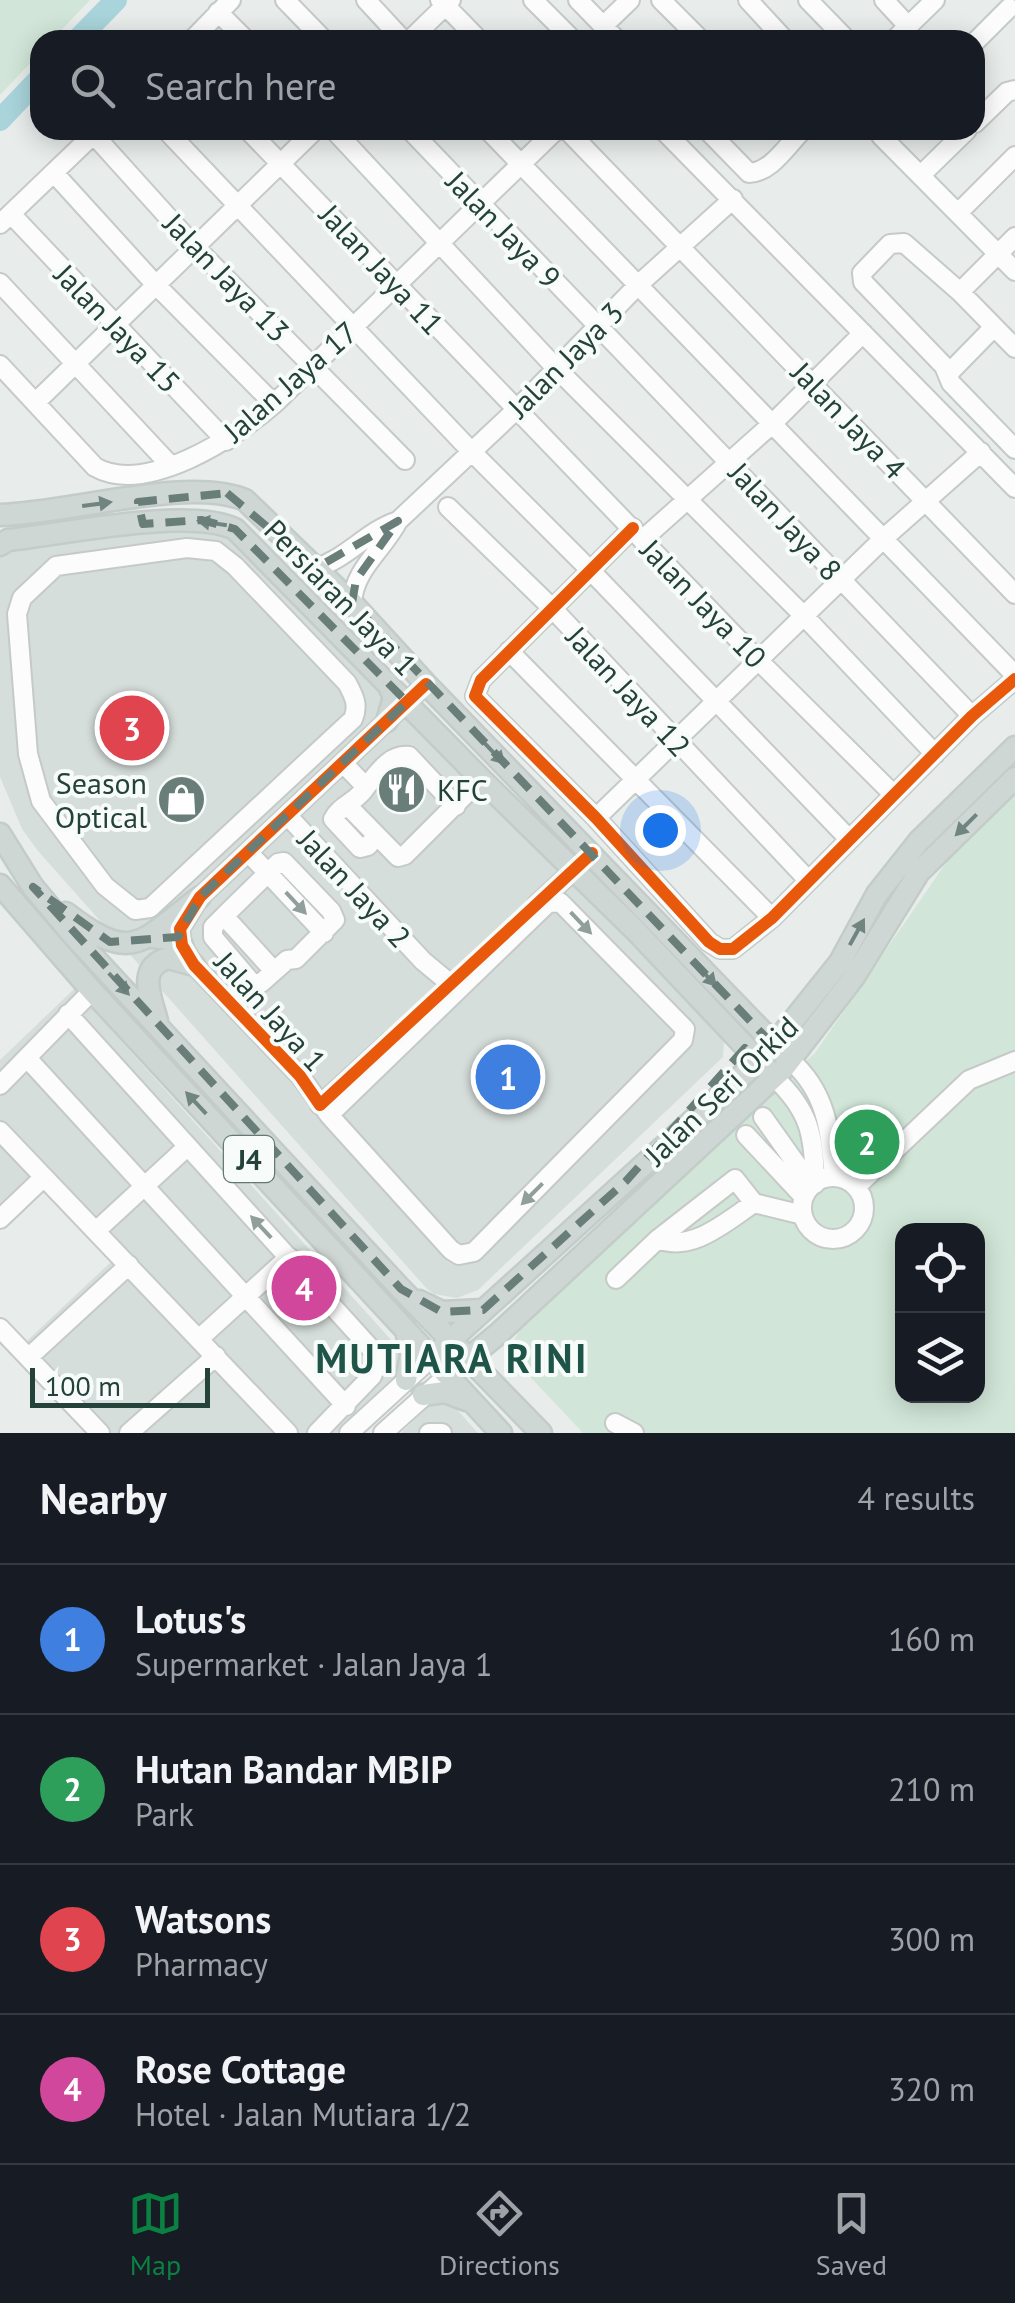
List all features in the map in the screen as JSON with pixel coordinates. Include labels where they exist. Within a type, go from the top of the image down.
[{"type":"main road","name":"Persiaran Jaya 1","points":[[0,515],[144,497],[228,493],[245,500],[352,603],[790,1060]]},
{"type":"main road","points":[[143,524],[137,518],[136,506],[144,497]]},
{"type":"main road","name":"Persiaran Jaya 1","points":[[0,545],[8,540],[143,524],[202,520],[235,529],[643,938],[774,1077]]},
{"type":"main road","points":[[386,680],[394,697],[387,721]]},
{"type":"main road","name":"Jalan Seri Orkid","points":[[432,1357],[774,1046],[840,962],[877,894],[900,864],[951,807],[1015,747]]},
{"type":"main road","name":"Jalan Seri Orkid","points":[[448,1374],[498,1334],[774,1077],[854,977],[919,872],[1015,778]]},
{"type":"main road","name":"J4","points":[[0,834],[33,887],[467,1359]]},
{"type":"main road","name":"J4","points":[[0,885],[92,991],[501,1433]]},
{"type":"main road","points":[[33,887],[110,942],[127,944],[152,937],[182,945]]},
{"type":"main road","points":[[152,937],[200,897]]},
{"type":"main road","points":[[159,1027],[147,984],[149,972],[153,965],[168,958],[194,965]]},
{"type":"main road","points":[[730,1001],[772,1022],[802,1013]]},
{"type":"main road","points":[[626,1181],[668,1130],[728,1074],[734,1063],[732,1040],[711,1013]]},
{"type":"main road","points":[[401,1289],[442,1312],[483,1310]]},
{"type":"main road","points":[[406,1328],[412,1355],[406,1380]]},
{"type":"main road","points":[[494,1384],[492,1348],[498,1334]]},
{"type":"main road","points":[[467,1359],[540,1433]]},
{"type":"main road","points":[[423,1396],[444,1392],[472,1403]]},
{"type":"street","points":[[285,0],[314,30]]},
{"type":"street","points":[[366,0],[393,30]]},
{"type":"street","points":[[533,0],[562,30]]},
{"type":"street","points":[[578,0],[607,30]]},
{"type":"street","points":[[612,30],[630,0]]},
{"type":"street","points":[[661,0],[692,30]]},
{"type":"street","points":[[748,0],[776,30]]},
{"type":"street","points":[[808,0],[836,30]]},
{"type":"street","points":[[884,0],[908,26]]},
{"type":"street","points":[[904,30],[934,0]]},
{"type":"street","points":[[419,30],[446,2],[470,30]]},
{"type":"street","points":[[202,30],[225,6],[240,30]]},
{"type":"street","points":[[985,32],[1009,7]]},
{"type":"street","points":[[985,113],[1007,92],[1015,90]]},
{"type":"street","points":[[5,219],[88,140]]},
{"type":"street","name":"Jalan Jaya 13","points":[[103,140],[195,246],[405,460]]},
{"type":"street","points":[[176,140],[470,450],[849,839]]},
{"type":"street","name":"Jalan Jaya 11","points":[[258,140],[516,409]]},
{"type":"street","points":[[36,402],[305,140]]},
{"type":"street","points":[[343,140],[556,367],[935,754]]},
{"type":"street","name":"Jalan Jaya 9","points":[[419,140],[598,327]]},
{"type":"street","points":[[498,140],[638,286],[772,424],[884,538],[1015,677],[807,879],[772,918],[733,949],[720,949],[709,942],[596,818],[478,700],[477,685],[590,570],[688,500],[772,424],[864,333]]},
{"type":"street","name":"Jalan Jaya 17","points":[[0,365],[95,467],[104,472],[132,474],[172,466],[226,441],[274,404],[546,140]]},
{"type":"street","name":"Jalan Jaya 4","points":[[577,140],[1015,594]]},
{"type":"street","points":[[673,140],[1015,488]]},
{"type":"street","points":[[716,140],[749,173],[760,172],[772,163],[791,140]]},
{"type":"street","points":[[890,140],[1015,271]]},
{"type":"street","points":[[920,174],[956,140]]},
{"type":"street","points":[[958,213],[1015,156]]},
{"type":"street","points":[[54,173],[155,284],[274,404]]},
{"type":"street","name":"Jalan Jaya 3","points":[[398,520],[733,199]]},
{"type":"street","name":"Jalan Jaya 15","points":[[5,219],[226,441]]},
{"type":"street","points":[[960,292],[1015,237]]},
{"type":"street","points":[[1015,348],[904,243],[890,244],[862,273],[862,282],[944,366],[951,383],[1015,449]]},
{"type":"street","points":[[0,282],[172,466]]},
{"type":"street","name":"Jalan Jaya 8","points":[[598,327],[972,716]]},
{"type":"street","points":[[948,374],[994,327]]},
{"type":"street","name":"Jalan Jaya 10","points":[[516,409],[893,794]]},
{"type":"street","points":[[596,818],[840,579],[981,452]]},
{"type":"street","name":"Jalan Jaya 12","points":[[448,507],[552,608],[807,879]]},
{"type":"street","points":[[316,568],[340,559],[381,526],[398,520]]},
{"type":"street","points":[[352,603],[356,580],[390,537],[398,520]]},
{"type":"street","points":[[187,548],[216,551],[347,683],[356,700],[353,719],[247,818],[144,911],[136,910],[106,886],[41,802],[28,754],[18,604],[56,566],[187,548]]},
{"type":"street","points":[[509,651],[772,918]]},
{"type":"street","name":"Jalan Jaya 1","points":[[426,684],[200,897],[181,925],[182,945],[194,965],[300,1076],[325,1110],[592,853]]},
{"type":"street","points":[[456,806],[409,756],[402,754],[393,758],[332,820],[360,848],[368,846],[376,836],[398,857],[405,855],[456,806],[481,779]]},
{"type":"street","points":[[344,762],[366,787]]},
{"type":"street","name":"Jalan Jaya 2","points":[[288,815],[450,992]]},
{"type":"street","points":[[247,818],[265,836]]},
{"type":"street","points":[[230,1003],[252,983],[261,983],[286,960],[296,959],[324,933],[248,852]]},
{"type":"street","points":[[252,983],[213,937],[214,927],[268,873]]},
{"type":"street","points":[[325,1110],[459,1255],[474,1252],[683,1040],[685,1028],[560,902],[548,903],[450,992]]},
{"type":"street","points":[[224,916],[274,972]]},
{"type":"street","points":[[619,962],[643,938]]},
{"type":"street","points":[[0,1085],[92,991]]},
{"type":"street","points":[[68,1014],[374,1352],[372,1376],[318,1433]]},
{"type":"street","points":[[27,1058],[346,1406]]},
{"type":"street","points":[[790,1060],[812,1083],[826,1111],[834,1178]]},
{"type":"street","points":[[856,1187],[969,1080],[1014,1064]]},
{"type":"street","points":[[774,1077],[796,1098],[809,1122],[808,1195],[814,1232],[834,1239],[844,1237],[860,1224],[864,1205],[856,1187],[834,1178]]},
{"type":"street","points":[[763,1117],[808,1195]]},
{"type":"street","points":[[0,1131],[288,1433]]},
{"type":"street","points":[[746,1136],[808,1195]]},
{"type":"street","points":[[97,1230],[187,1147]]},
{"type":"street","points":[[0,1219],[44,1177]]},
{"type":"street","points":[[658,1239],[672,1245],[710,1233],[754,1203],[808,1195],[834,1178]]},
{"type":"street","points":[[616,1279],[658,1239],[735,1179],[754,1203]]},
{"type":"street","points":[[200,1338],[288,1257]]},
{"type":"street","points":[[29,1358],[129,1265]]},
{"type":"street","points":[[0,1328],[100,1433]]},
{"type":"street","points":[[129,1433],[216,1356]]},
{"type":"street","points":[[350,1433],[432,1357]]},
{"type":"street","points":[[382,1433],[448,1374]]},
{"type":"street","points":[[615,1424],[634,1433]]},
{"type":"street","points":[[428,1433],[442,1433]]},
{"type":"highlighted area","points":[[227,493],[316,568],[398,521],[356,580],[352,603],[774,1046],[758,1062],[745,1048],[626,1181],[483,1310],[442,1312],[401,1289],[33,887],[110,942],[178,937],[200,897],[407,702],[235,529],[202,520],[143,524],[138,502]]},
{"type":"shaded area","points":[[220,522],[720,1022],[723,1057],[478,1290],[457,1298],[427,1289],[38,851],[22,829],[0,777],[0,556],[11,545]]},
{"type":"shaded area","points":[[74,989],[403,1353],[402,1370],[337,1433],[86,1433],[13,1354],[114,1259],[44,1180],[0,1220],[0,1060]]},
{"type":"shaded area","points":[[433,1402],[451,1403],[478,1433],[401,1433]]},
{"type":"green space","points":[[0,0],[90,0],[62,30],[30,30],[30,64],[0,95]]},
{"type":"green space","points":[[1015,794],[1015,1433],[583,1433],[518,1364],[512,1344],[524,1322],[815,1053],[952,854]]},
{"type":"waterway","points":[[87,30],[116,0]]},
{"type":"waterway","points":[[0,120],[30,88]]},
{"type":"cycle path","points":[[633,528],[481,680],[475,696],[596,818],[709,942],[720,949],[733,949],[772,918],[972,716],[1015,679]]},
{"type":"cycle path","points":[[426,684],[200,897],[180,929],[182,945],[194,965],[300,1076],[320,1105],[592,853]]},
{"type":"place","name":"Watsons","points":[[132,728]]},
{"type":"place","name":"KFC","points":[[402,789]]},
{"type":"place","name":"Season Optical","points":[[182,799]]},
{"type":"place","name":"Lotus's","points":[[508,1077]]},
{"type":"place","name":"Hutan Bandar MBIP","points":[[867,1142]]},
{"type":"place","name":"Rose Cottage","points":[[304,1288]]},
{"type":"district","name":"MUTIARA RINI","points":[[452,1358]]}]
